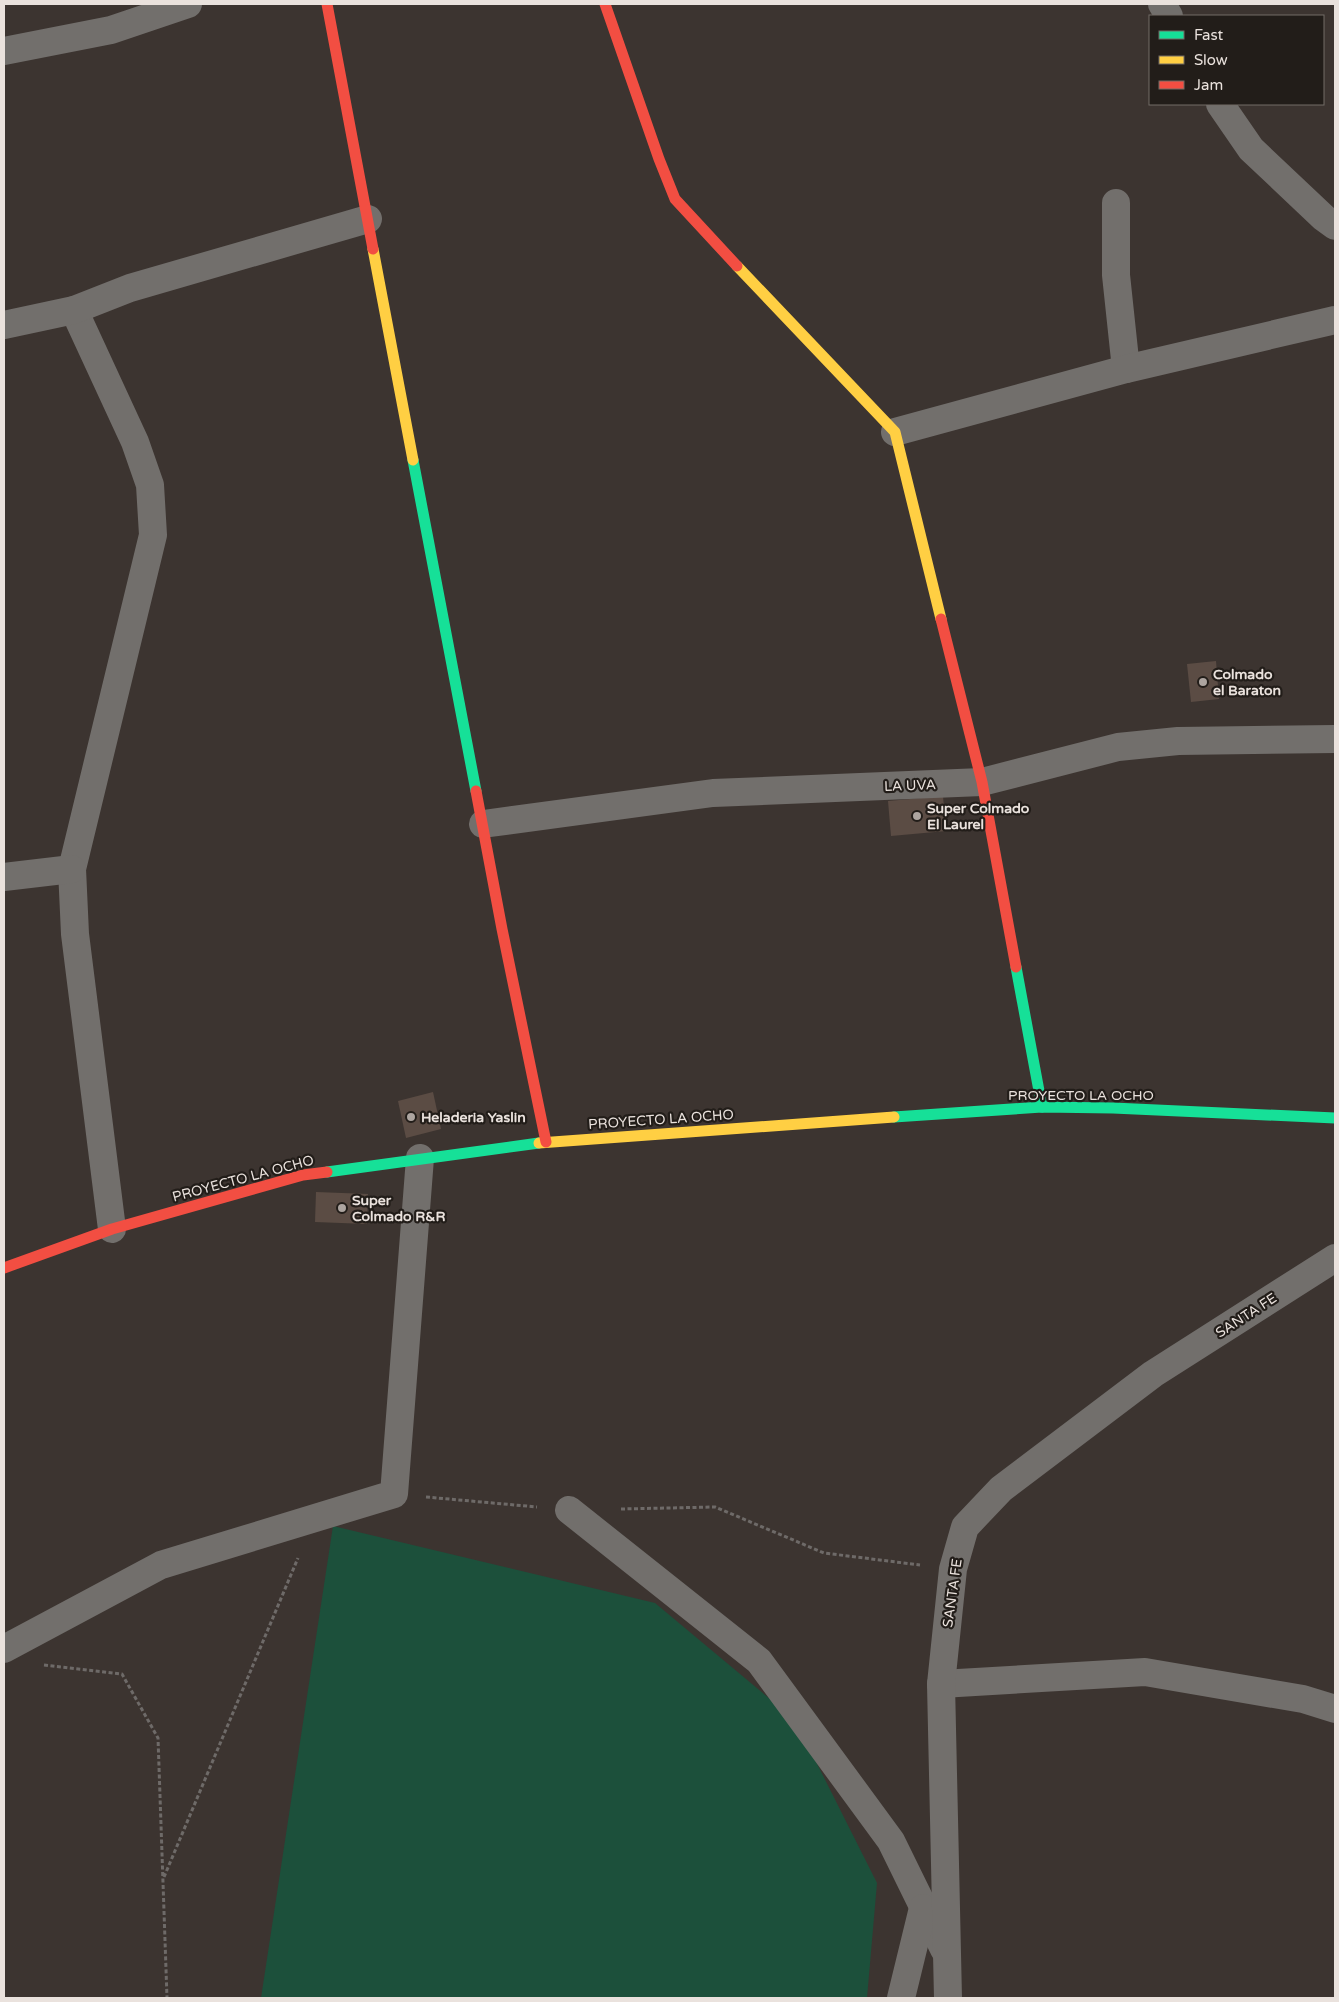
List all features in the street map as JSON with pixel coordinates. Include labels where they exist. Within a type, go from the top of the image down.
[{"type":"street","points":[[4,51],[111,30],[188,4]]},
{"type":"street","points":[[328,4],[502,929],[546,1142]]},
{"type":"street","points":[[605,4],[659,159],[675,199],[718,247],[895,432],[982,782],[1042,1107]]},
{"type":"street","points":[[1162,4],[1168,15]]},
{"type":"street","points":[[1221,105],[1251,149],[1324,218],[1335,226]]},
{"type":"street","points":[[1116,203],[1116,275],[1126,370]]},
{"type":"street","points":[[4,325],[74,310],[130,288],[368,220]]},
{"type":"street","points":[[74,310],[135,442],[150,484],[153,535],[72,869],[75,934],[112,1229]]},
{"type":"street","points":[[895,432],[1126,370],[1335,320]]},
{"type":"street","name":"LA UVA","points":[[483,824],[713,792],[982,782],[1118,747],[1178,741],[1335,740]]},
{"type":"street","points":[[4,877],[72,869]]},
{"type":"street","name":"PROYECTO LA OCHO","points":[[4,1268],[112,1229],[303,1175],[546,1142],[1042,1107],[1113,1108],[1335,1118]]},
{"type":"street","points":[[4,1649],[161,1566],[394,1494],[420,1158]]},
{"type":"street","name":"SANTA FE","points":[[948,1998],[940,1684],[952,1569],[965,1527],[1001,1489],[1153,1374],[1335,1258]]},
{"type":"street","points":[[569,1510],[759,1661],[891,1841],[948,1958]]},
{"type":"street","points":[[940,1684],[1145,1672],[1303,1699],[1335,1710]]},
{"type":"street","points":[[901,1998],[923,1908]]},
{"type":"path","points":[[394,1494],[569,1510],[715,1507],[824,1553],[952,1569]]},
{"type":"path","points":[[163,1878],[314,1518]]},
{"type":"path","points":[[43,1665],[122,1674],[158,1738],[167,1998]]},
{"type":"green space","points":[[333,1526],[655,1603],[795,1720],[877,1883],[867,1998],[261,1998]]},
{"type":"building","name":"Colmado el Baraton","points":[[1216,661],[1219,699],[1191,702],[1187,664]]},
{"type":"building","name":"Super Colmado El Laurel","points":[[943,796],[946,831],[891,836],[888,801]]},
{"type":"building","points":[[433,1092],[441,1129],[406,1138],[398,1101]]},
{"type":"building","name":"Super Colmado R&R","points":[[316,1192],[368,1194],[367,1224],[315,1222]]},
{"type":"traffic: fast","points":[[413,460],[476,791]]},
{"type":"traffic: fast","points":[[1016,967],[1042,1107]]},
{"type":"traffic: fast","points":[[894,1117],[1042,1107],[1113,1108],[1335,1118]]},
{"type":"traffic: fast","points":[[327,1172],[539,1143]]},
{"type":"traffic: slow","points":[[373,249],[413,460]]},
{"type":"traffic: slow","points":[[737,266],[895,432],[941,619]]},
{"type":"traffic: slow","points":[[539,1143],[894,1117]]},
{"type":"traffic: jam","points":[[327,4],[373,249]]},
{"type":"traffic: jam","points":[[605,4],[659,159],[675,199],[737,266]]},
{"type":"traffic: jam","points":[[941,619],[982,782],[1016,967]]},
{"type":"traffic: jam","points":[[476,791],[546,1142]]},
{"type":"traffic: jam","points":[[4,1268],[112,1229],[303,1175],[327,1172]]},
{"type":"place","name":"Colmado el Baraton","points":[[1203,682]]},
{"type":"place","name":"Super Colmado El Laurel","points":[[917,816]]},
{"type":"place","name":"Heladeria Yaslin","points":[[411,1117]]},
{"type":"place","name":"Super Colmado R&R","points":[[342,1208]]}]
